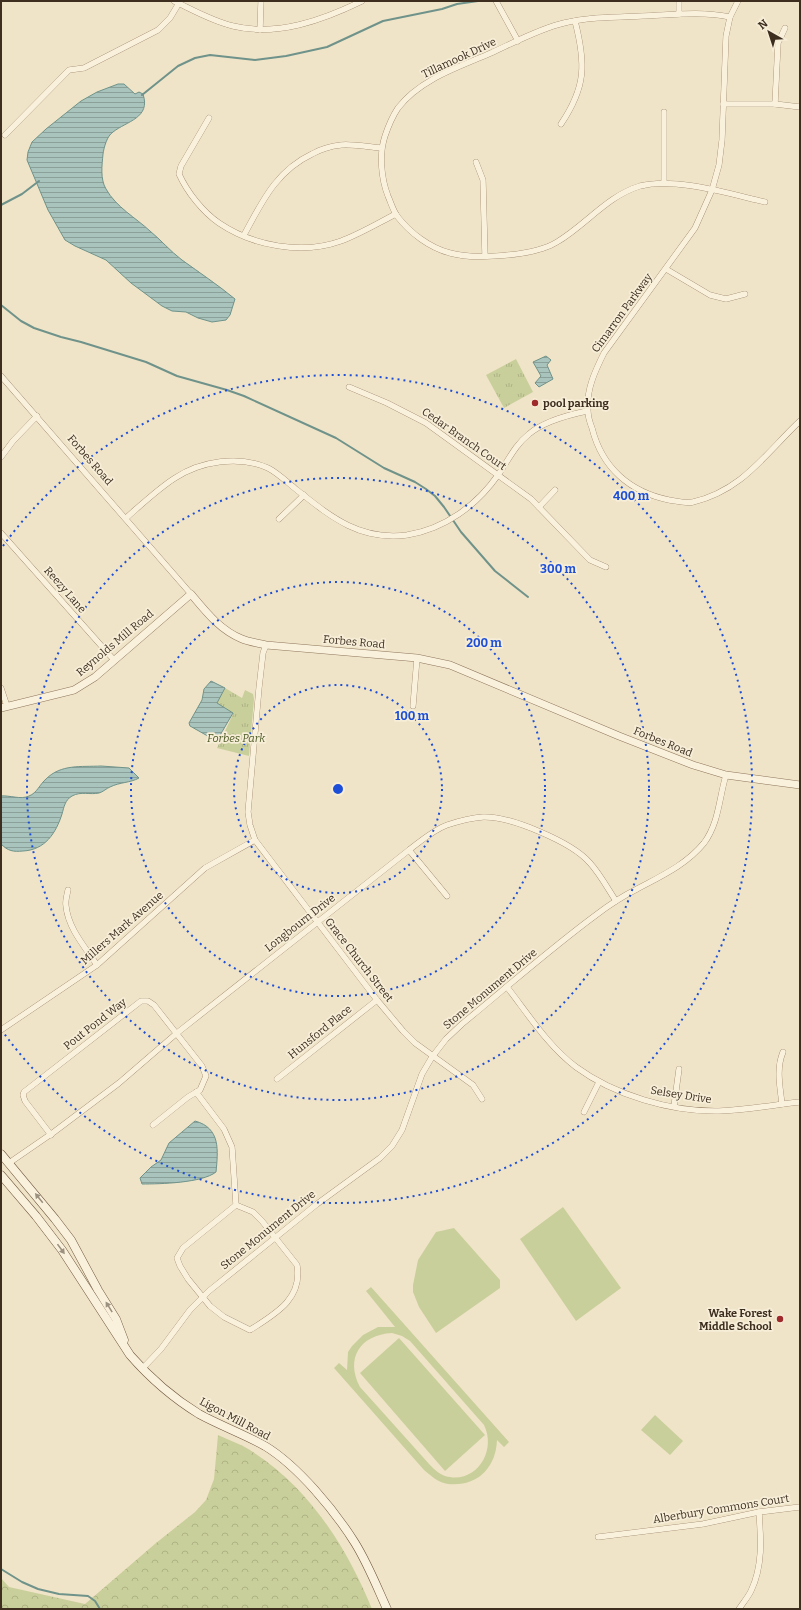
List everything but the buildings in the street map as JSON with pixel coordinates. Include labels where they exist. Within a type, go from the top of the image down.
[{"type":"main road","name":"Ligon Mill Road","points":[[1,1154],[71,1240],[98,1290],[116,1319],[130,1355]]},
{"type":"main road","name":"Ligon Mill Road","points":[[1,1175],[36,1216],[62,1250],[130,1355],[142,1369],[159,1386],[200,1414],[266,1447],[291,1466],[334,1514],[355,1544],[387,1609]]},
{"type":"street","points":[[260,30],[261,1]]},
{"type":"street","points":[[5,135],[69,70],[84,68],[158,30],[170,18],[177,2],[210,18],[232,26],[260,30],[281,28],[321,19],[362,1]]},
{"type":"street","points":[[496,1],[518,41]]},
{"type":"street","points":[[679,1],[679,14]]},
{"type":"street","name":"Cimarron Parkway","points":[[738,1],[730,17],[726,36],[722,140],[719,165],[712,190],[695,228],[604,353],[594,373],[589,394],[588,411],[600,452],[611,469],[629,483],[647,494],[691,503],[727,489],[740,481],[758,466],[800,421]]},
{"type":"street","name":"Tillamook Drive","points":[[730,17],[716,14],[679,14],[575,21],[556,25],[441,75],[413,92],[398,109],[389,124],[381,148],[382,173],[387,193],[396,214],[412,231],[435,248],[450,254],[469,256],[526,253],[557,243],[608,202],[623,193],[640,187],[664,183],[712,190],[766,202]]},
{"type":"street","points":[[561,124],[573,104],[582,82],[581,50],[575,21]]},
{"type":"street","points":[[775,104],[778,43],[784,28]]},
{"type":"street","points":[[723,104],[775,104],[800,107]]},
{"type":"street","points":[[664,112],[664,183]]},
{"type":"street","points":[[210,118],[181,166],[179,174],[190,192],[213,218],[233,231],[276,246],[299,248],[322,246],[341,242],[396,214]]},
{"type":"street","points":[[244,236],[276,180],[302,159],[317,151],[333,146],[348,145],[381,148]]},
{"type":"street","points":[[476,162],[483,180],[485,256]]},
{"type":"street","points":[[666,269],[710,295],[726,299],[745,294]]},
{"type":"street","name":"Forbes Road","points":[[1,376],[126,518],[211,618],[227,631],[243,639],[266,645],[417,658],[450,665],[693,766],[726,775],[800,785]]},
{"type":"street","name":"Cedar Branch Court","points":[[349,387],[387,403],[426,423],[531,499],[590,560],[606,567]]},
{"type":"street","points":[[126,518],[175,478],[196,467],[224,461],[249,462],[268,468],[333,518],[356,529],[380,535],[408,535],[430,528],[455,517],[478,500],[498,475],[519,442],[530,433],[543,425],[570,415],[588,411]]},
{"type":"street","points":[[1,457],[13,441],[37,416]]},
{"type":"street","points":[[539,507],[555,490]]},
{"type":"street","points":[[279,518],[304,495]]},
{"type":"street","name":"Reezy Lane","points":[[1,533],[114,660]]},
{"type":"street","name":"Reynolds Mill Road","points":[[4,707],[74,690],[95,677],[191,594]]},
{"type":"street","name":"Grace Church Street","points":[[266,645],[263,653],[259,688],[248,812],[255,840],[377,1000],[415,1043],[473,1086],[482,1099]]},
{"type":"street","points":[[413,706],[417,658]]},
{"type":"street","points":[[1,688],[4,707]]},
{"type":"street","name":"Stone Monument Drive","points":[[142,1369],[161,1349],[190,1310],[203,1297],[317,1204],[380,1158],[392,1146],[402,1130],[422,1074],[432,1057],[446,1039],[462,1024],[596,914],[680,865],[693,855],[705,842],[720,809],[726,775]]},
{"type":"street","name":"Longbourn Drive","points":[[9,1163],[51,1135],[119,1083],[177,1033],[432,832],[446,825],[468,818],[484,817],[501,819],[561,841],[578,852],[590,863],[616,901]]},
{"type":"street","name":"Millers Mark Avenue","points":[[1,1030],[97,964],[204,868],[255,840]]},
{"type":"street","points":[[409,850],[447,896]]},
{"type":"street","points":[[68,890],[66,904],[68,915],[76,933],[97,964]]},
{"type":"street","name":"Selsey Drive","points":[[507,987],[546,1037],[576,1067],[599,1082],[623,1093],[652,1103],[717,1111],[800,1102]]},
{"type":"street","name":"Hunsford Place","points":[[277,1079],[377,1000]]},
{"type":"street","name":"Pout Pond Way","points":[[51,1135],[26,1101],[23,1095],[24,1092],[141,1001],[148,1001],[154,1005],[202,1066],[206,1076],[200,1090],[188,1097],[153,1125]]},
{"type":"street","points":[[782,1104],[778,1073],[779,1062],[783,1052]]},
{"type":"street","points":[[674,1106],[679,1069]]},
{"type":"street","points":[[584,1112],[599,1082]]},
{"type":"street","points":[[196,1092],[224,1129],[232,1146],[236,1204]]},
{"type":"street","points":[[236,1204],[253,1212],[262,1221],[297,1265],[298,1273],[296,1291],[281,1308],[250,1330],[224,1317],[210,1306],[184,1272],[177,1258],[183,1248],[236,1204]]},
{"type":"street","name":"Alberbury Commons Court","points":[[598,1537],[703,1524],[759,1512],[800,1507]]},
{"type":"street","points":[[739,1609],[751,1591],[758,1572],[761,1555],[759,1512]]},
{"type":"green space","points":[[516,359],[533,392],[504,408],[486,375]]},
{"type":"green space","name":"Forbes Park","points":[[225,688],[242,698],[245,690],[253,694],[254,699],[249,756],[217,748],[233,714],[217,703]]},
{"type":"green space","points":[[563,1207],[621,1288],[576,1321],[520,1239]]},
{"type":"green space","points":[[454,1228],[500,1280],[500,1288],[436,1333],[419,1307],[413,1292],[413,1285],[418,1260],[436,1232]]},
{"type":"green space","points":[[371,1287],[509,1442],[504,1447],[497,1440],[496,1450],[489,1467],[476,1479],[458,1484],[448,1484],[438,1481],[429,1475],[334,1368],[339,1363],[347,1370],[348,1352],[363,1335],[378,1327],[395,1327],[366,1291]],"holes":[[[392,1333],[402,1336],[410,1341],[484,1425],[488,1445],[486,1455],[481,1464],[474,1471],[466,1475],[456,1477],[445,1476],[437,1471],[360,1387],[354,1367],[358,1350],[371,1338]]]},
{"type":"green space","points":[[399,1338],[485,1435],[445,1471],[360,1373]]},
{"type":"green space","points":[[655,1415],[683,1441],[670,1455],[641,1430]]},
{"type":"green space","points":[[218,1435],[243,1446],[265,1460],[286,1477],[304,1496],[321,1517],[350,1561],[372,1609],[1,1609],[1,1578],[9,1587],[85,1604],[156,1543],[195,1512],[206,1500],[214,1479]]},
{"type":"water","points":[[118,84],[124,84],[135,94],[139,92],[143,94],[145,102],[144,109],[141,114],[113,132],[107,139],[102,163],[104,185],[110,195],[121,207],[154,234],[173,253],[235,299],[230,315],[226,320],[212,322],[198,318],[186,312],[172,311],[162,306],[131,283],[106,260],[65,240],[48,210],[27,160],[32,142],[81,101],[97,92]]},
{"type":"water","points":[[546,356],[551,360],[547,365],[553,379],[539,387],[535,383],[541,376],[533,362]]},
{"type":"water","points":[[211,681],[225,688],[217,703],[233,713],[219,737],[213,739],[190,726],[189,723],[202,700],[204,689]]},
{"type":"water","points":[[101,766],[129,768],[139,778],[114,785],[99,793],[79,794],[72,796],[65,804],[60,821],[53,834],[38,847],[31,850],[13,851],[8,850],[1,844],[1,796],[26,797],[32,795],[46,779],[58,771],[72,767]]},
{"type":"water","points":[[195,1121],[210,1129],[214,1135],[217,1148],[216,1172],[210,1176],[191,1181],[142,1184],[140,1178],[161,1160],[169,1143]]},
{"type":"waterway","points":[[142,95],[178,66],[195,58],[210,55],[255,60],[286,56],[327,47],[383,21],[442,9],[457,4],[478,1]]},
{"type":"waterway","points":[[1,205],[22,194],[39,181]]},
{"type":"waterway","points":[[1,305],[21,321],[34,328],[146,362],[177,376],[244,396],[336,438],[384,468],[415,482],[435,496],[461,532],[495,571],[528,597]]},
{"type":"waterway","points":[[1,1569],[22,1582],[38,1589],[59,1594],[88,1596],[95,1601],[100,1609]]},
{"type":"place","name":"pool parking","points":[[535,403]]},
{"type":"place","name":"Wake Forest Middle School","points":[[780,1319]]}]
